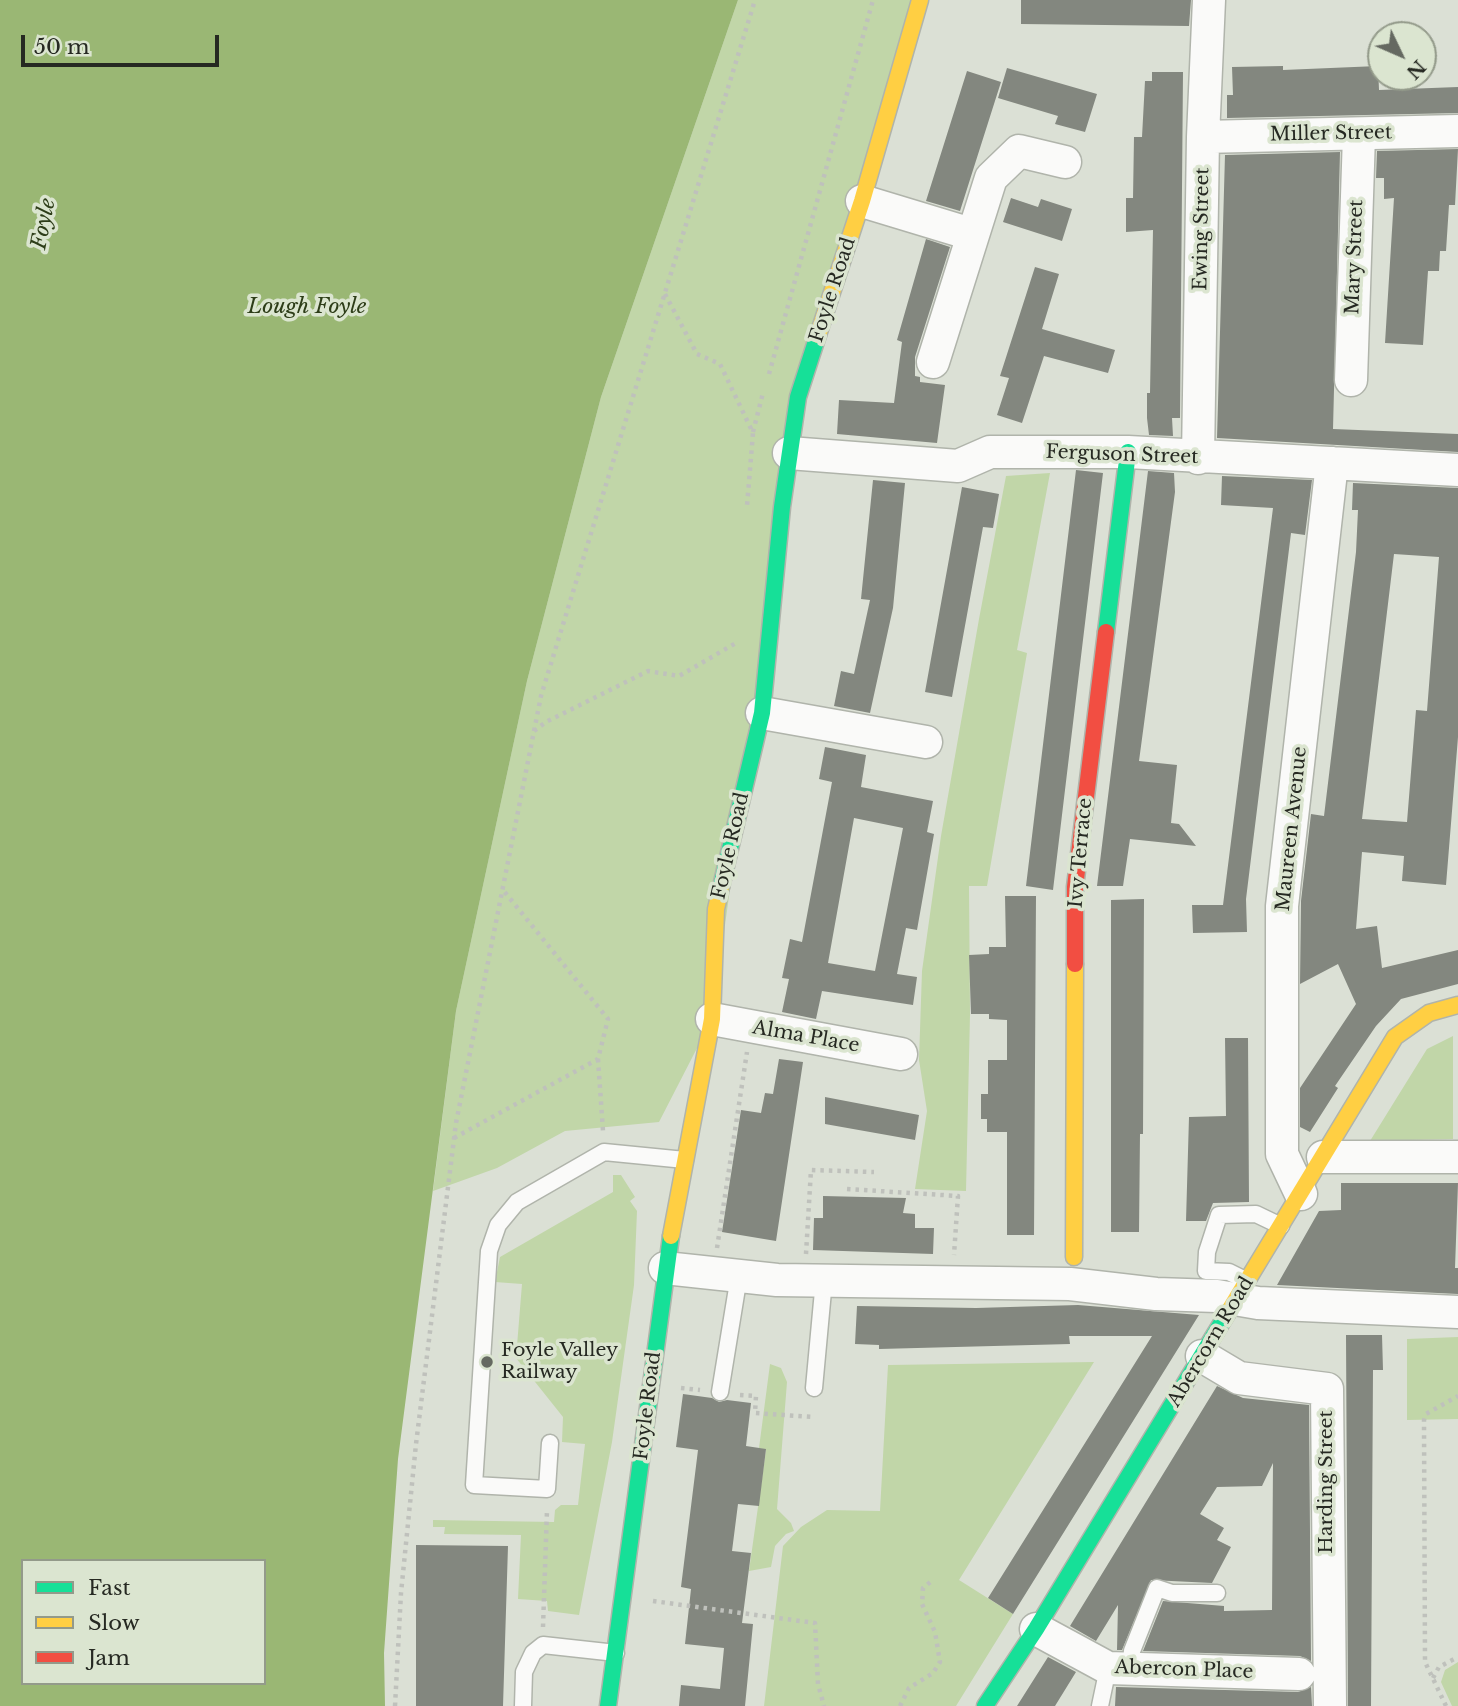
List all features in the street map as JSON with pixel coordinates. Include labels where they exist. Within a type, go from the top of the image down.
[{"type":"main road","name":"Foyle Road","points":[[608,1706],[665,1268],[712,1019],[716,909],[762,713],[789,453],[798,397],[862,201],[920,0]]},
{"type":"main road","name":"Ivy Terrace","points":[[1074,1256],[1075,887],[1128,452]]},
{"type":"main road","name":"Abercorn Road","points":[[985,1706],[1036,1629],[1395,1037],[1429,1013],[1458,1005]]},
{"type":"street","name":"Ewing Street","points":[[1198,458],[1203,136],[1209,0]]},
{"type":"street","name":"Miller Street","points":[[1203,136],[1458,131]]},
{"type":"street","name":"Mary Street","points":[[1351,380],[1359,135]]},
{"type":"street","points":[[933,362],[971,234],[991,178],[1019,151],[1065,162]]},
{"type":"street","points":[[862,201],[971,234]]},
{"type":"street","name":"Ferguson Street","points":[[789,453],[958,466],[990,452],[1128,452],[1198,458],[1458,470]]},
{"type":"street","name":"Maureen Avenue","points":[[1301,1194],[1282,1154],[1282,906],[1332,463]]},
{"type":"street","points":[[762,713],[926,742]]},
{"type":"street","name":"Alma Place","points":[[712,1019],[901,1054]]},
{"type":"street","points":[[1323,1157],[1458,1157]]},
{"type":"street","points":[[665,1268],[727,1268],[814,1280],[1070,1284],[1156,1294],[1242,1289],[1258,1303],[1458,1312]]},
{"type":"street","name":"Harding Street","points":[[1202,1356],[1239,1378],[1327,1389],[1330,1706]]},
{"type":"street","name":"Abercon Place","points":[[1036,1629],[1119,1669],[1299,1674]]},
{"type":"lane","points":[[550,1443],[547,1489],[474,1485],[489,1251],[498,1225],[517,1202],[604,1152],[685,1160]]},
{"type":"lane","points":[[1242,1289],[1229,1272],[1206,1271],[1207,1252],[1219,1215],[1256,1214],[1281,1226]]},
{"type":"lane","points":[[720,1392],[727,1268]]},
{"type":"lane","points":[[814,1280],[814,1388]]},
{"type":"lane","points":[[1101,1706],[1119,1669],[1132,1651],[1157,1588],[1172,1593],[1217,1593]]},
{"type":"lane","points":[[523,1706],[524,1672],[533,1653],[543,1645],[617,1653]]},
{"type":"path","points":[[395,1706],[401,1593],[416,1444],[454,1138],[534,731],[545,683],[755,0]]},
{"type":"path","points":[[748,509],[753,433],[873,0]]},
{"type":"path","points":[[665,293],[697,354],[720,364],[753,433]]},
{"type":"path","points":[[534,731],[546,722],[648,671],[678,676],[738,642]]},
{"type":"path","points":[[503,889],[608,1019],[598,1059],[604,1152]]},
{"type":"path","points":[[727,1268],[751,1027]]},
{"type":"path","points":[[454,1138],[598,1059]]},
{"type":"path","points":[[814,1280],[811,1170],[874,1172]]},
{"type":"path","points":[[847,1189],[957,1196],[952,1282]]},
{"type":"path","points":[[676,1388],[756,1396],[755,1413],[813,1418]]},
{"type":"path","points":[[1446,1706],[1425,1662],[1424,1420],[1426,1414],[1458,1396]]},
{"type":"path","points":[[543,1645],[547,1489]]},
{"type":"path","points":[[900,1706],[909,1688],[933,1673],[940,1662],[934,1632],[922,1604],[923,1588],[934,1579]]},
{"type":"path","points":[[623,1597],[815,1623],[817,1673],[824,1706]]},
{"type":"path","points":[[1433,1679],[1439,1667],[1458,1657]]},
{"type":"shaded area","points":[[738,0],[920,0],[798,397],[712,1019],[659,1122],[565,1131],[497,1168],[433,1191],[456,1011],[527,681],[601,397]]},
{"type":"shaded area","points":[[1050,473],[1017,650],[1027,653],[987,886],[969,886],[970,1014],[966,1191],[915,1189],[927,1111],[919,1060],[922,971],[941,836],[979,619],[1006,476]]},
{"type":"shaded area","points":[[1453,1036],[1453,1139],[1370,1141],[1427,1049]]},
{"type":"shaded area","points":[[613,1175],[621,1175],[635,1197],[630,1201],[637,1211],[634,1285],[612,1442],[579,1615],[548,1611],[547,1601],[518,1599],[521,1535],[444,1534],[445,1527],[433,1527],[433,1520],[554,1522],[555,1510],[561,1505],[578,1505],[585,1444],[562,1442],[563,1417],[516,1358],[522,1284],[495,1282],[500,1257],[613,1192]]},
{"type":"shaded area","points":[[1458,1337],[1458,1419],[1407,1420],[1407,1339]]},
{"type":"shaded area","points":[[1094,1362],[959,1580],[1013,1614],[956,1706],[764,1706],[783,1546],[801,1527],[827,1510],[880,1511],[888,1365]]},
{"type":"shaded area","points":[[770,1364],[781,1368],[787,1382],[777,1509],[791,1523],[794,1531],[786,1534],[775,1546],[771,1567],[749,1571],[766,1450],[759,1448]]},
{"type":"shaded area","points":[[1458,1662],[1458,1706],[1452,1706],[1441,1682],[1445,1670]]},
{"type":"water","name":"Lough Foyle","points":[[0,0],[738,0],[601,397],[527,681],[456,1011],[398,1459],[384,1653],[385,1706],[0,1706]]},
{"type":"building","points":[[1021,0],[1191,0],[1189,26],[1021,24]]},
{"type":"building","points":[[1283,66],[1283,70],[1367,66],[1367,91],[1437,91],[1437,88],[1458,87],[1458,113],[1227,118],[1227,95],[1233,95],[1232,67]]},
{"type":"building","points":[[1007,68],[1097,94],[1085,132],[1055,124],[1058,116],[998,98]]},
{"type":"building","points":[[967,71],[1001,82],[960,211],[926,201]]},
{"type":"building","points":[[1152,72],[1183,72],[1180,418],[1172,418],[1173,436],[1149,435],[1147,418],[1147,393],[1150,393],[1153,230],[1126,232],[1126,198],[1133,198],[1134,137],[1142,137],[1145,81],[1152,81]]},
{"type":"building","points":[[1458,149],[1455,205],[1449,205],[1446,251],[1440,251],[1439,271],[1428,271],[1423,345],[1385,343],[1394,198],[1384,199],[1384,178],[1376,178],[1377,151]]},
{"type":"building","points":[[1340,152],[1333,429],[1458,434],[1458,452],[1217,438],[1225,155]]},
{"type":"building","points":[[1011,198],[1038,207],[1041,199],[1072,209],[1062,241],[1003,222]]},
{"type":"building","points":[[926,239],[950,247],[915,357],[915,376],[920,377],[920,382],[945,385],[937,443],[837,434],[839,400],[894,403],[902,342],[897,340]]},
{"type":"building","points":[[1035,267],[1059,274],[1042,329],[1115,350],[1108,373],[1044,356],[1022,423],[997,415],[1009,378],[1000,376]]},
{"type":"building","points":[[1076,470],[1103,473],[1053,890],[1026,886]]},
{"type":"building","points":[[1148,471],[1174,473],[1175,492],[1139,761],[1177,765],[1171,823],[1179,824],[1196,846],[1130,839],[1123,886],[1097,886]]},
{"type":"building","points":[[1222,476],[1312,480],[1305,535],[1291,533],[1246,899],[1247,932],[1193,933],[1192,905],[1223,905],[1273,508],[1221,505]]},
{"type":"building","points":[[873,480],[905,483],[893,608],[870,713],[834,706],[841,671],[854,674],[870,600],[861,599]]},
{"type":"building","points":[[1353,483],[1458,488],[1458,737],[1446,885],[1402,881],[1404,856],[1362,852],[1356,929],[1377,926],[1382,968],[1458,950],[1458,984],[1401,999],[1376,1026],[1335,1086],[1338,1088],[1310,1132],[1300,1127],[1300,1088],[1356,1004],[1338,964],[1300,984],[1301,901],[1311,814],[1324,816],[1356,552],[1358,510],[1352,510]],"holes":[[[1394,554],[1439,557],[1427,711],[1416,710],[1407,822],[1362,819]]]},
{"type":"building","points":[[962,487],[999,494],[993,528],[983,527],[952,697],[925,692]]},
{"type":"building","points":[[825,747],[866,755],[861,787],[933,801],[927,832],[934,834],[917,930],[906,928],[897,974],[917,977],[913,1005],[822,991],[816,1019],[782,1012],[789,979],[782,978],[790,939],[802,942],[832,782],[819,779]],"holes":[[[854,818],[903,828],[875,971],[828,963]]]},
{"type":"building","points":[[1005,896],[1036,896],[1034,1235],[1007,1235],[1007,1132],[987,1132],[987,1119],[981,1119],[981,1094],[988,1094],[988,1060],[1007,1060],[1007,1020],[989,1019],[989,1014],[971,1014],[969,955],[989,954],[989,947],[1006,947]]},
{"type":"building","points":[[1144,899],[1143,1134],[1140,1134],[1139,1232],[1111,1232],[1111,900]]},
{"type":"building","points":[[1225,1038],[1248,1038],[1249,1202],[1213,1203],[1206,1221],[1186,1221],[1189,1117],[1226,1116]]},
{"type":"building","points":[[779,1059],[803,1062],[776,1241],[722,1232],[741,1110],[761,1113],[765,1093],[773,1094]]},
{"type":"building","points":[[825,1097],[919,1115],[915,1140],[825,1124]]},
{"type":"building","points":[[1341,1183],[1458,1183],[1455,1268],[1458,1268],[1458,1294],[1277,1285],[1319,1211],[1341,1210]]},
{"type":"building","points":[[823,1196],[906,1198],[903,1213],[915,1214],[915,1228],[934,1228],[933,1254],[813,1250],[814,1218],[823,1218]]},
{"type":"building","points":[[1078,1305],[1199,1315],[1013,1614],[988,1598],[1152,1336],[1069,1336],[1070,1344],[879,1349],[879,1345],[855,1344],[857,1306],[976,1308]]},
{"type":"building","points":[[1346,1335],[1382,1335],[1383,1370],[1373,1370],[1371,1706],[1348,1706]]},
{"type":"building","points":[[1217,1386],[1243,1398],[1309,1405],[1311,1661],[1300,1656],[1143,1651],[1163,1601],[1224,1606],[1224,1611],[1272,1610],[1273,1463],[1262,1486],[1217,1487],[1200,1514],[1224,1528],[1217,1540],[1231,1547],[1212,1583],[1151,1580],[1122,1650],[1117,1650],[1118,1605],[1096,1641],[1070,1626]]},
{"type":"building","points":[[683,1394],[712,1398],[719,1402],[727,1400],[751,1403],[746,1446],[766,1449],[759,1506],[738,1504],[732,1551],[751,1553],[742,1623],[753,1624],[745,1706],[679,1706],[681,1685],[720,1689],[724,1648],[685,1644],[691,1589],[681,1587],[698,1450],[676,1447]]},
{"type":"building","points":[[416,1545],[508,1546],[503,1706],[416,1706]]},
{"type":"building","points":[[1048,1657],[1076,1672],[1055,1706],[1017,1706]]},
{"type":"building","points":[[1116,1687],[1298,1692],[1311,1687],[1312,1706],[1115,1706]]},
{"type":"traffic: fast","points":[[721,887],[762,713],[782,507],[798,397],[818,335]]},
{"type":"traffic: fast","points":[[1106,632],[1128,452]]},
{"type":"traffic: fast","points":[[608,1706],[671,1236]]},
{"type":"traffic: fast","points":[[985,1706],[1036,1629],[1230,1309]]},
{"type":"traffic: slow","points":[[818,335],[862,201],[920,0]]},
{"type":"traffic: slow","points":[[671,1236],[712,1019],[716,909],[721,887]]},
{"type":"traffic: slow","points":[[1074,1257],[1075,964]]},
{"type":"traffic: slow","points":[[1230,1309],[1395,1037],[1429,1013],[1458,1005]]},
{"type":"traffic: jam","points":[[1075,964],[1075,887],[1106,632]]},
{"type":"place","name":"Foyle Valley Railway","points":[[487,1362]]},
{"type":"water label","name":"Foyle","points":[[44,224]]}]
